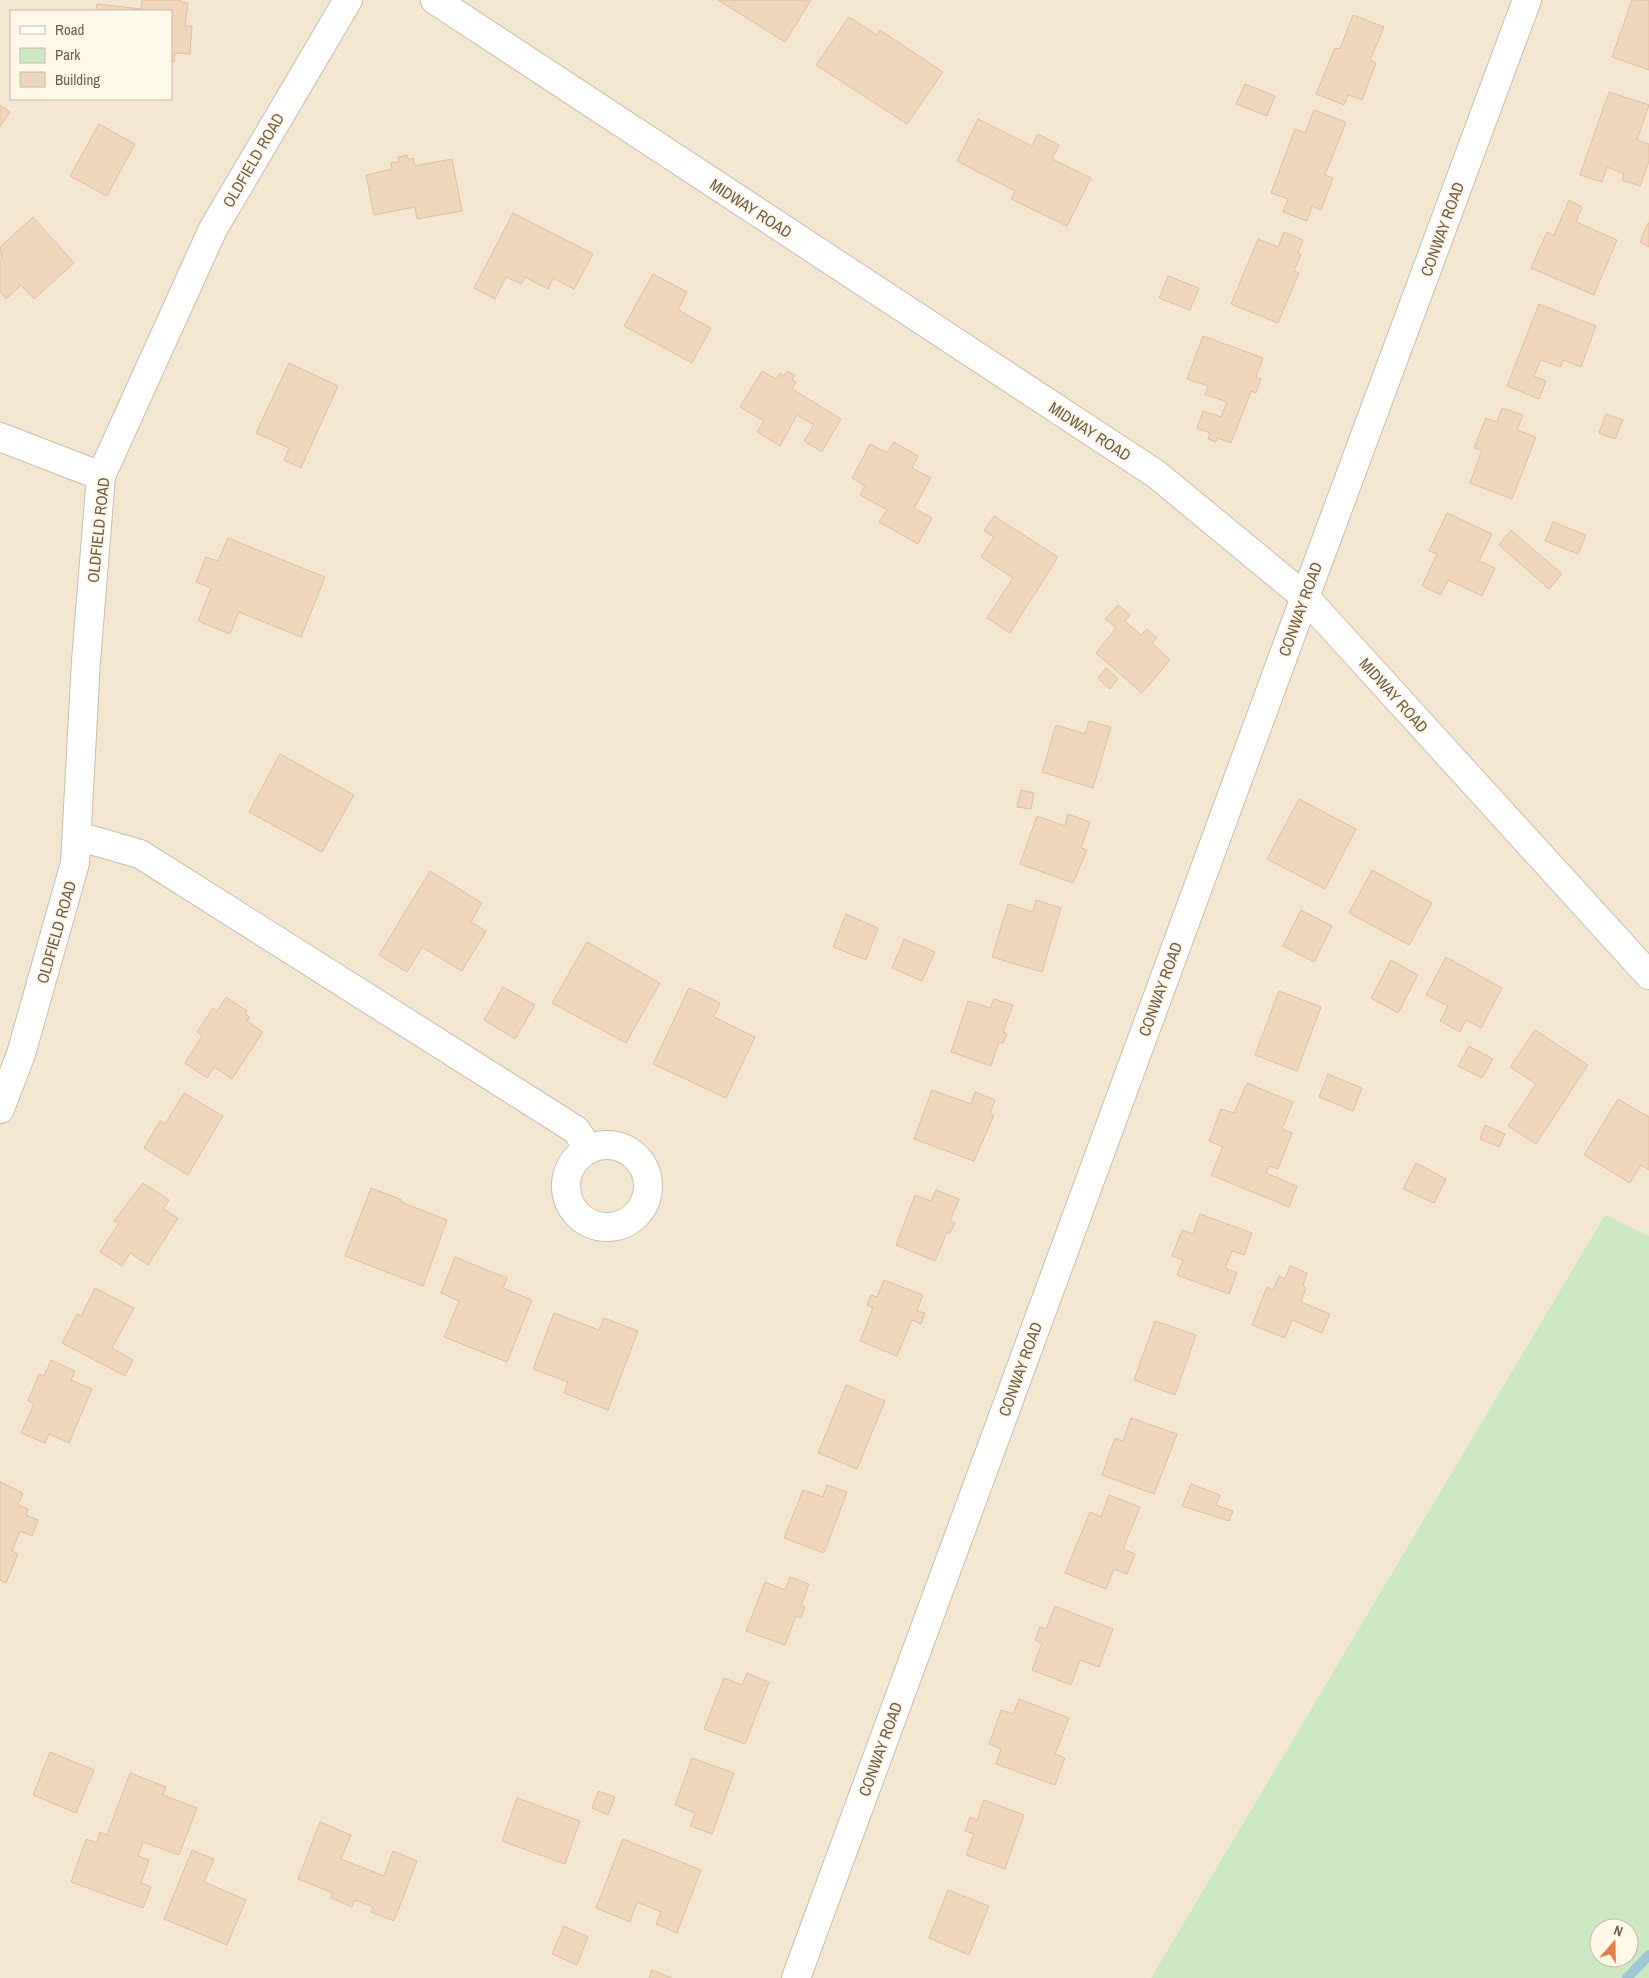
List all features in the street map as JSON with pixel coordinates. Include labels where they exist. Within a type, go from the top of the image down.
[{"type":"street","name":"OLDFIELD ROAD","points":[[0,1109],[21,1054],[75,863],[86,661],[101,476],[213,229],[348,0]]},
{"type":"street","name":"MIDWAY ROAD","points":[[435,0],[1156,474],[1305,597],[1649,975]]},
{"type":"street","name":"CONWAY ROAD","points":[[796,1978],[1527,0]]},
{"type":"street","points":[[0,437],[101,476]]},
{"type":"street","points":[[77,836],[140,854],[576,1130],[588,1148]]},
{"type":"shaded area","points":[[0,0],[1649,0],[1649,1236],[1605,1215],[1151,1978],[0,1978]]},
{"type":"green space","points":[[1605,1215],[1649,1236],[1649,1978],[1151,1978]]},
{"type":"building","points":[[142,0],[181,0],[181,2],[188,3],[185,26],[192,26],[190,54],[175,53],[174,62],[172,62],[172,10],[96,10],[97,4],[141,9]]},
{"type":"building","points":[[718,0],[811,0],[785,42]]},
{"type":"building","points":[[1632,0],[1649,0],[1649,70],[1612,57]]},
{"type":"building","points":[[1353,15],[1384,27],[1370,60],[1376,63],[1362,100],[1348,95],[1344,105],[1316,94],[1335,48],[1340,49]]},
{"type":"building","points":[[849,17],[877,35],[880,30],[943,72],[907,124],[816,65]]},
{"type":"building","points":[[1245,84],[1275,96],[1267,116],[1236,104]]},
{"type":"building","points":[[1609,92],[1649,105],[1637,140],[1649,144],[1649,161],[1640,186],[1622,180],[1624,174],[1607,167],[1602,182],[1580,175]]},
{"type":"building","points":[[0,105],[10,112],[0,127]]},
{"type":"building","points":[[1314,110],[1346,122],[1325,175],[1333,178],[1321,210],[1312,206],[1307,221],[1283,212],[1288,199],[1271,193],[1295,129],[1305,133]]},
{"type":"building","points":[[978,119],[1032,146],[1038,134],[1059,145],[1052,159],[1091,178],[1067,226],[1011,199],[1015,191],[957,161]]},
{"type":"building","points":[[99,124],[135,144],[107,196],[70,176]]},
{"type":"building","points":[[407,155],[408,159],[413,158],[415,166],[452,159],[462,211],[417,219],[415,207],[374,215],[366,175],[392,169],[391,163],[399,162],[398,157]]},
{"type":"building","points":[[1569,200],[1582,207],[1576,222],[1617,240],[1594,295],[1531,268],[1547,232],[1554,235]]},
{"type":"building","points":[[513,213],[593,254],[574,289],[553,278],[548,289],[525,277],[521,284],[506,277],[495,299],[474,288]]},
{"type":"building","points":[[33,217],[74,263],[34,299],[21,285],[6,299],[0,292],[0,260],[2,259],[0,247]]},
{"type":"building","points":[[1649,223],[1649,247],[1640,242]]},
{"type":"building","points":[[1284,232],[1303,240],[1298,253],[1301,254],[1294,271],[1299,273],[1278,323],[1231,304],[1258,239],[1278,247]]},
{"type":"building","points":[[653,274],[687,292],[678,310],[711,328],[692,363],[624,326]]},
{"type":"building","points":[[1168,276],[1199,288],[1190,310],[1159,298]]},
{"type":"building","points":[[1539,304],[1596,326],[1581,367],[1563,360],[1561,367],[1541,360],[1534,376],[1546,381],[1539,399],[1507,386]]},
{"type":"building","points":[[1203,336],[1263,358],[1256,377],[1261,379],[1256,393],[1251,391],[1231,443],[1217,438],[1216,442],[1208,439],[1210,433],[1197,428],[1203,411],[1221,417],[1227,402],[1205,394],[1208,386],[1187,379]]},
{"type":"building","points":[[289,363],[338,386],[301,468],[284,460],[289,448],[256,433]]},
{"type":"building","points":[[762,371],[776,379],[780,373],[784,376],[787,371],[795,375],[792,380],[796,382],[792,389],[841,419],[822,452],[804,441],[814,425],[797,415],[780,446],[757,432],[764,421],[740,407]]},
{"type":"building","points":[[1502,408],[1523,415],[1517,430],[1536,437],[1512,499],[1470,483],[1482,450],[1474,448],[1486,418],[1497,422]]},
{"type":"building","points":[[1606,414],[1623,420],[1615,439],[1599,433]]},
{"type":"building","points":[[894,442],[918,456],[912,468],[931,478],[914,508],[932,518],[918,544],[879,522],[887,510],[860,495],[865,486],[852,478],[870,444],[887,453]]},
{"type":"building","points":[[1447,513],[1492,534],[1479,561],[1495,568],[1482,596],[1448,580],[1441,595],[1422,586],[1437,554],[1429,551]]},
{"type":"building","points":[[994,516],[1058,557],[1010,633],[987,618],[1013,578],[981,557],[994,537],[984,531]]},
{"type":"building","points":[[1553,522],[1586,535],[1578,554],[1545,541]]},
{"type":"building","points":[[1511,530],[1562,574],[1549,589],[1499,545]]},
{"type":"building","points":[[228,538],[325,577],[301,637],[239,612],[230,634],[198,621],[211,588],[196,582],[206,557],[218,561]]},
{"type":"building","points":[[1118,605],[1130,615],[1125,621],[1141,635],[1147,629],[1157,638],[1152,643],[1170,660],[1142,693],[1096,653],[1116,628],[1105,619]]},
{"type":"building","points":[[1106,668],[1118,679],[1110,689],[1098,678]]},
{"type":"building","points":[[1089,721],[1111,727],[1093,788],[1042,772],[1056,725],[1085,734]]},
{"type":"building","points":[[280,754],[354,795],[322,852],[249,812]]},
{"type":"building","points":[[1021,790],[1034,793],[1031,809],[1017,807]]},
{"type":"building","points":[[1299,799],[1356,829],[1325,889],[1267,859]]},
{"type":"building","points":[[1068,814],[1090,822],[1081,848],[1087,850],[1073,883],[1020,864],[1037,816],[1065,826]]},
{"type":"building","points":[[1372,870],[1432,903],[1409,945],[1349,913]]},
{"type":"building","points":[[430,871],[482,903],[471,922],[486,931],[462,971],[422,947],[407,972],[379,955]]},
{"type":"building","points":[[1036,900],[1061,908],[1042,972],[992,957],[1008,904],[1033,912]]},
{"type":"building","points":[[1301,910],[1332,926],[1314,962],[1283,946]]},
{"type":"building","points":[[846,914],[878,928],[866,960],[833,947]]},
{"type":"building","points":[[904,939],[935,952],[922,981],[892,968]]},
{"type":"building","points":[[587,942],[660,983],[626,1043],[552,1003]]},
{"type":"building","points":[[1446,957],[1502,988],[1481,1028],[1466,1020],[1460,1032],[1440,1021],[1448,1006],[1426,995]]},
{"type":"building","points":[[1391,960],[1418,975],[1398,1013],[1371,998]]},
{"type":"building","points":[[503,987],[535,1005],[515,1039],[484,1020]]},
{"type":"building","points":[[689,988],[720,1003],[714,1017],[755,1037],[726,1098],[653,1064]]},
{"type":"building","points":[[1279,991],[1321,1007],[1297,1071],[1255,1055]]},
{"type":"building","points":[[226,997],[247,1011],[245,1014],[250,1017],[247,1021],[263,1032],[232,1079],[214,1067],[207,1078],[185,1063],[202,1036],[197,1032],[213,1008],[217,1011]]},
{"type":"building","points":[[994,999],[1013,1005],[1003,1032],[1007,1034],[1003,1043],[999,1042],[991,1066],[951,1052],[968,1001],[990,1008]]},
{"type":"building","points":[[1535,1030],[1588,1065],[1536,1144],[1508,1126],[1536,1084],[1510,1067]]},
{"type":"building","points":[[1469,1046],[1493,1059],[1482,1078],[1458,1066]]},
{"type":"building","points":[[1328,1074],[1362,1088],[1353,1111],[1319,1097]]},
{"type":"building","points":[[1247,1083],[1293,1102],[1282,1129],[1292,1133],[1278,1169],[1269,1166],[1266,1173],[1297,1186],[1289,1207],[1211,1175],[1223,1147],[1209,1141],[1221,1109],[1234,1113]]},
{"type":"building","points":[[932,1090],[971,1104],[975,1092],[995,1100],[990,1113],[994,1115],[974,1161],[914,1139]]},
{"type":"building","points":[[184,1093],[223,1116],[188,1175],[144,1148],[160,1121],[165,1124]]},
{"type":"building","points":[[1618,1099],[1649,1117],[1649,1170],[1641,1165],[1630,1183],[1584,1155]]},
{"type":"building","points":[[1485,1125],[1505,1134],[1499,1147],[1480,1139]]},
{"type":"building","points":[[1416,1163],[1446,1179],[1434,1203],[1403,1189]]},
{"type":"building","points":[[143,1183],[169,1200],[163,1209],[178,1218],[148,1265],[130,1253],[122,1266],[100,1252],[119,1223],[114,1221]]},
{"type":"building","points":[[371,1188],[447,1220],[423,1286],[345,1256]]},
{"type":"building","points":[[936,1190],[959,1199],[950,1221],[955,1223],[950,1233],[947,1232],[935,1261],[896,1245],[915,1195],[931,1201]]},
{"type":"building","points":[[1200,1214],[1252,1233],[1244,1255],[1232,1251],[1225,1268],[1237,1273],[1229,1294],[1177,1275],[1183,1260],[1172,1256],[1182,1230],[1193,1234]]},
{"type":"building","points":[[455,1257],[507,1278],[503,1288],[532,1300],[507,1362],[444,1337],[459,1301],[441,1293]]},
{"type":"building","points":[[1290,1266],[1307,1273],[1303,1286],[1306,1288],[1301,1302],[1330,1314],[1322,1333],[1292,1320],[1285,1338],[1252,1325],[1267,1287],[1273,1290],[1279,1276],[1285,1279]]},
{"type":"building","points":[[884,1280],[923,1295],[917,1311],[925,1313],[921,1324],[912,1320],[897,1356],[860,1341],[873,1308],[867,1305],[871,1295],[877,1297]]},
{"type":"building","points":[[95,1288],[134,1308],[112,1348],[133,1360],[125,1376],[62,1343],[77,1314],[81,1316]]},
{"type":"building","points":[[554,1313],[599,1330],[604,1318],[638,1331],[608,1410],[564,1393],[568,1382],[533,1369]]},
{"type":"building","points":[[1155,1321],[1196,1335],[1175,1395],[1134,1380]]},
{"type":"building","points":[[51,1360],[75,1371],[71,1380],[92,1389],[69,1443],[49,1434],[45,1443],[21,1433],[34,1404],[28,1401],[39,1374],[44,1376]]},
{"type":"building","points":[[846,1385],[885,1401],[857,1469],[818,1453]]},
{"type":"building","points":[[1131,1418],[1177,1434],[1154,1494],[1102,1475],[1115,1438],[1123,1441]]},
{"type":"building","points":[[0,1482],[23,1493],[18,1505],[28,1509],[26,1515],[38,1520],[32,1536],[20,1531],[12,1551],[18,1554],[6,1583],[0,1580]]},
{"type":"building","points":[[1191,1484],[1220,1495],[1216,1505],[1233,1511],[1229,1521],[1182,1506]]},
{"type":"building","points":[[827,1485],[847,1492],[824,1553],[784,1538],[803,1490],[823,1497]]},
{"type":"building","points":[[1109,1495],[1140,1507],[1123,1549],[1135,1554],[1127,1574],[1114,1569],[1106,1589],[1065,1573],[1090,1512],[1101,1517]]},
{"type":"building","points":[[790,1577],[809,1584],[801,1606],[805,1607],[801,1618],[796,1616],[785,1645],[746,1631],[765,1582],[785,1590]]},
{"type":"building","points":[[1055,1606],[1113,1629],[1099,1667],[1080,1660],[1071,1685],[1032,1670],[1042,1643],[1035,1640],[1040,1627],[1046,1629]]},
{"type":"building","points":[[747,1673],[769,1682],[745,1744],[704,1729],[724,1678],[742,1685]]},
{"type":"building","points":[[1019,1699],[1069,1718],[1055,1754],[1065,1758],[1055,1785],[996,1764],[1001,1749],[989,1744],[1001,1710],[1013,1714]]},
{"type":"building","points":[[50,1752],[94,1770],[76,1813],[33,1795]]},
{"type":"building","points":[[692,1758],[734,1773],[712,1834],[690,1826],[695,1813],[675,1805]]},
{"type":"building","points":[[130,1773],[166,1787],[163,1795],[197,1808],[179,1855],[143,1842],[138,1856],[149,1860],[141,1883],[151,1887],[143,1908],[71,1882],[86,1839],[97,1843],[100,1832],[107,1835]]},
{"type":"building","points":[[598,1791],[615,1797],[608,1815],[592,1808]]},
{"type":"building","points":[[517,1798],[580,1821],[565,1864],[502,1841]]},
{"type":"building","points":[[984,1800],[1024,1815],[1005,1869],[966,1855],[974,1834],[965,1831],[970,1817],[977,1820]]},
{"type":"building","points":[[320,1822],[351,1835],[341,1859],[384,1876],[393,1851],[417,1861],[394,1921],[371,1912],[373,1907],[355,1900],[352,1907],[331,1898],[333,1893],[298,1879]]},
{"type":"building","points":[[623,1839],[701,1870],[677,1933],[656,1924],[661,1912],[637,1902],[630,1922],[596,1908]]},
{"type":"building","points":[[192,1850],[214,1859],[204,1882],[246,1900],[227,1945],[164,1919]]},
{"type":"building","points":[[948,1890],[989,1906],[969,1955],[929,1938]]},
{"type":"building","points":[[564,1926],[588,1937],[577,1965],[552,1954]]},
{"type":"building","points":[[652,1970],[672,1978],[649,1978]]},
{"type":"waterway","points":[[1627,1978],[1649,1955]]}]
